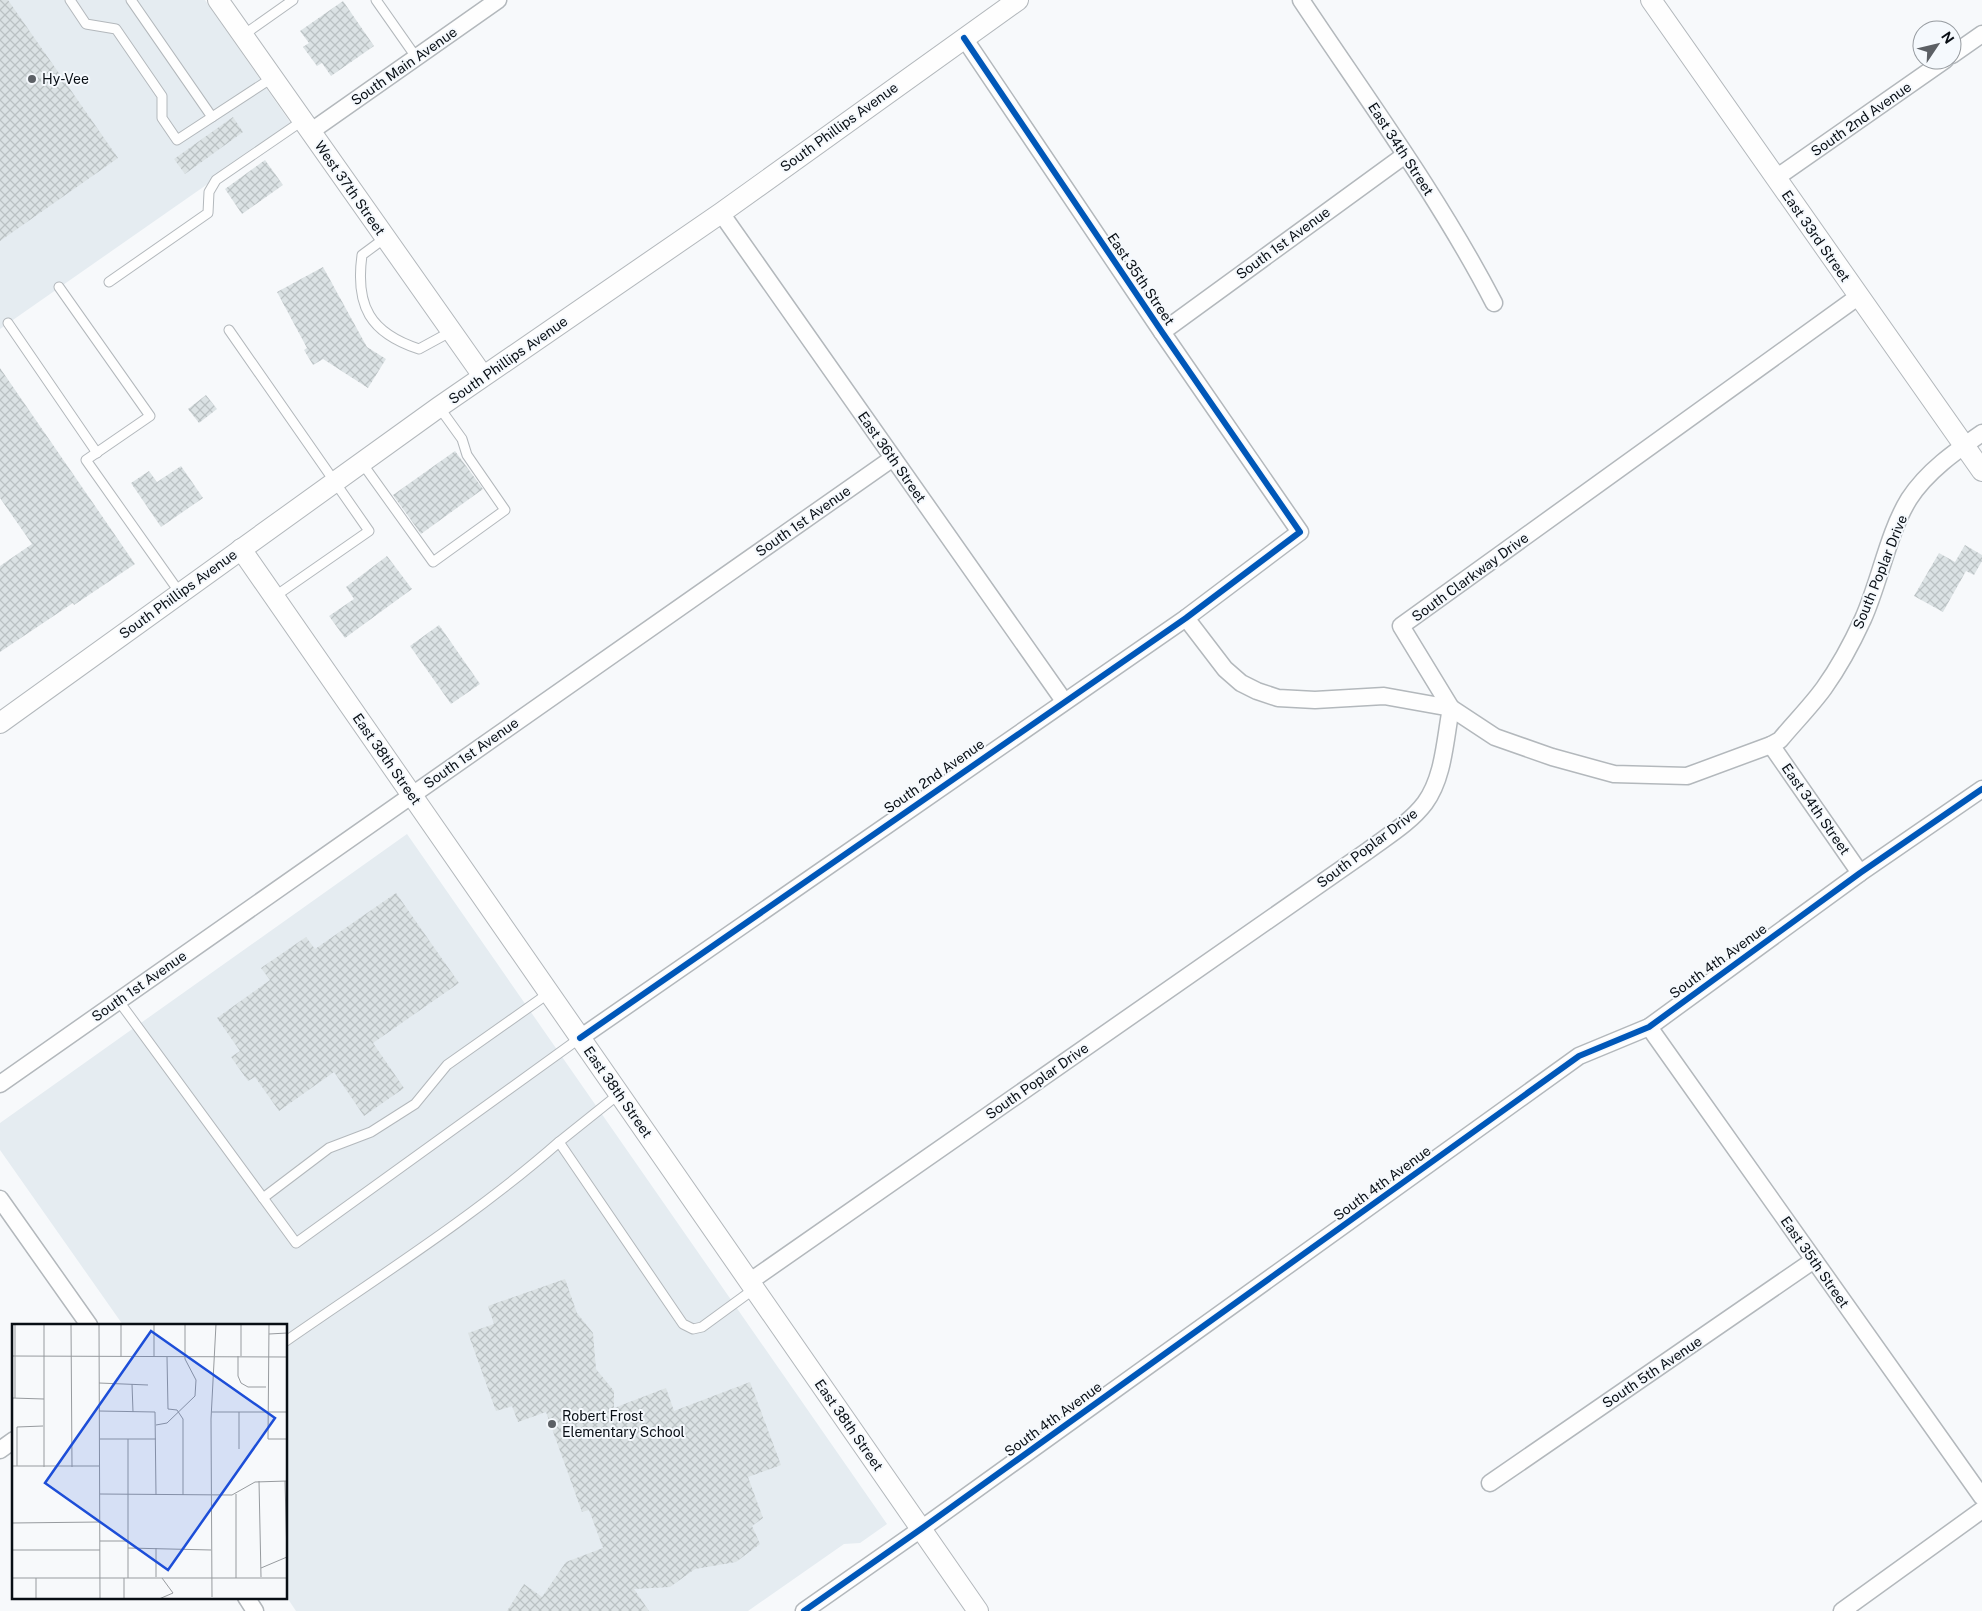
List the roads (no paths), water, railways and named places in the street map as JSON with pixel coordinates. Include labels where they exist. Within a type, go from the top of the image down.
[{"type":"street","name":"West 37th Street","points":[[218,0],[483,376]]},
{"type":"street","name":"South Main Avenue","points":[[306,127],[416,57],[498,0]]},
{"type":"street","name":"South Phillips Avenue","points":[[0,722],[439,407],[721,213],[1018,0]]},
{"type":"street","name":"East 34th Street","points":[[1300,0],[1405,155],[1475,265],[1494,303]]},
{"type":"street","name":"East 33rd Street","points":[[1651,0],[1982,471]]},
{"type":"street","points":[[1962,48],[1982,34]]},
{"type":"street","name":"East 35th Street","points":[[964,38],[1162,332],[1300,532]]},
{"type":"street","name":"South 2nd Avenue","points":[[1776,178],[1931,70]]},
{"type":"street","name":"South 1st Avenue","points":[[1162,332],[1405,155]]},
{"type":"street","name":"East 36th Street","points":[[721,213],[1064,702]]},
{"type":"street","name":"South Clarkway Drive","points":[[1451,708],[1401,626],[1859,296]]},
{"type":"street","name":"South Poplar Drive","points":[[752,1286],[1410,819],[1425,803],[1436,782],[1451,708],[1495,737],[1552,757],[1614,774],[1687,776],[1780,740],[1823,689],[1863,620],[1898,522],[1910,499],[1941,464],[1982,433]]},
{"type":"street","name":"South 1st Avenue","points":[[1,1082],[893,458]]},
{"type":"street","name":"South 2nd Avenue","points":[[580,1038],[1186,618],[1300,532]]},
{"type":"street","name":"East 38th Street","points":[[240,549],[978,1611]]},
{"type":"street","points":[[1186,618],[1225,669],[1241,683],[1257,691],[1278,698],[1315,700],[1384,696],[1451,708]]},
{"type":"street","name":"East 34th Street","points":[[1771,745],[1860,873]]},
{"type":"street","name":"South 4th Avenue","points":[[804,1611],[1579,1056],[1649,1027],[1860,873],[1982,789]]},
{"type":"street","name":"East 35th Street","points":[[1649,1027],[1982,1497]]},
{"type":"street","points":[[0,1199],[88,1324]]},
{"type":"street","name":"South 5th Avenue","points":[[1490,1482],[1814,1260]]},
{"type":"street","points":[[0,1450],[12,1441]]},
{"type":"street","points":[[1842,1611],[1982,1510]]},
{"type":"street","points":[[247,1598],[255,1611]]},
{"type":"lane","points":[[70,0],[86,24],[116,29],[162,96],[162,118],[177,140],[272,78]]},
{"type":"lane","points":[[131,0],[212,117]]},
{"type":"lane","points":[[242,36],[293,0]]},
{"type":"lane","points":[[376,0],[416,57]]},
{"type":"lane","points":[[109,282],[208,213],[209,192],[216,180],[306,127]]},
{"type":"lane","points":[[386,238],[362,255],[360,274],[360,292],[367,310],[379,328],[398,342],[419,349],[452,331]]},
{"type":"lane","points":[[59,287],[150,416],[86,460],[180,593]]},
{"type":"lane","points":[[8,323],[97,453]]},
{"type":"lane","points":[[229,330],[369,531],[274,598]]},
{"type":"lane","points":[[362,462],[433,562],[505,510],[466,455],[462,439],[439,407]]},
{"type":"lane","points":[[262,1198],[329,1148],[372,1132],[416,1104],[447,1065],[549,993]]},
{"type":"lane","points":[[118,1000],[296,1243],[580,1038]]},
{"type":"lane","points":[[288,1340],[485,1202],[619,1094]]},
{"type":"lane","points":[[559,1142],[683,1324],[692,1329],[702,1327],[752,1286]]},
{"type":"place","name":"Hy-Vee","points":[[32,79]]},
{"type":"place","name":"Robert Frost Elementary School","points":[[552,1424]]}]
